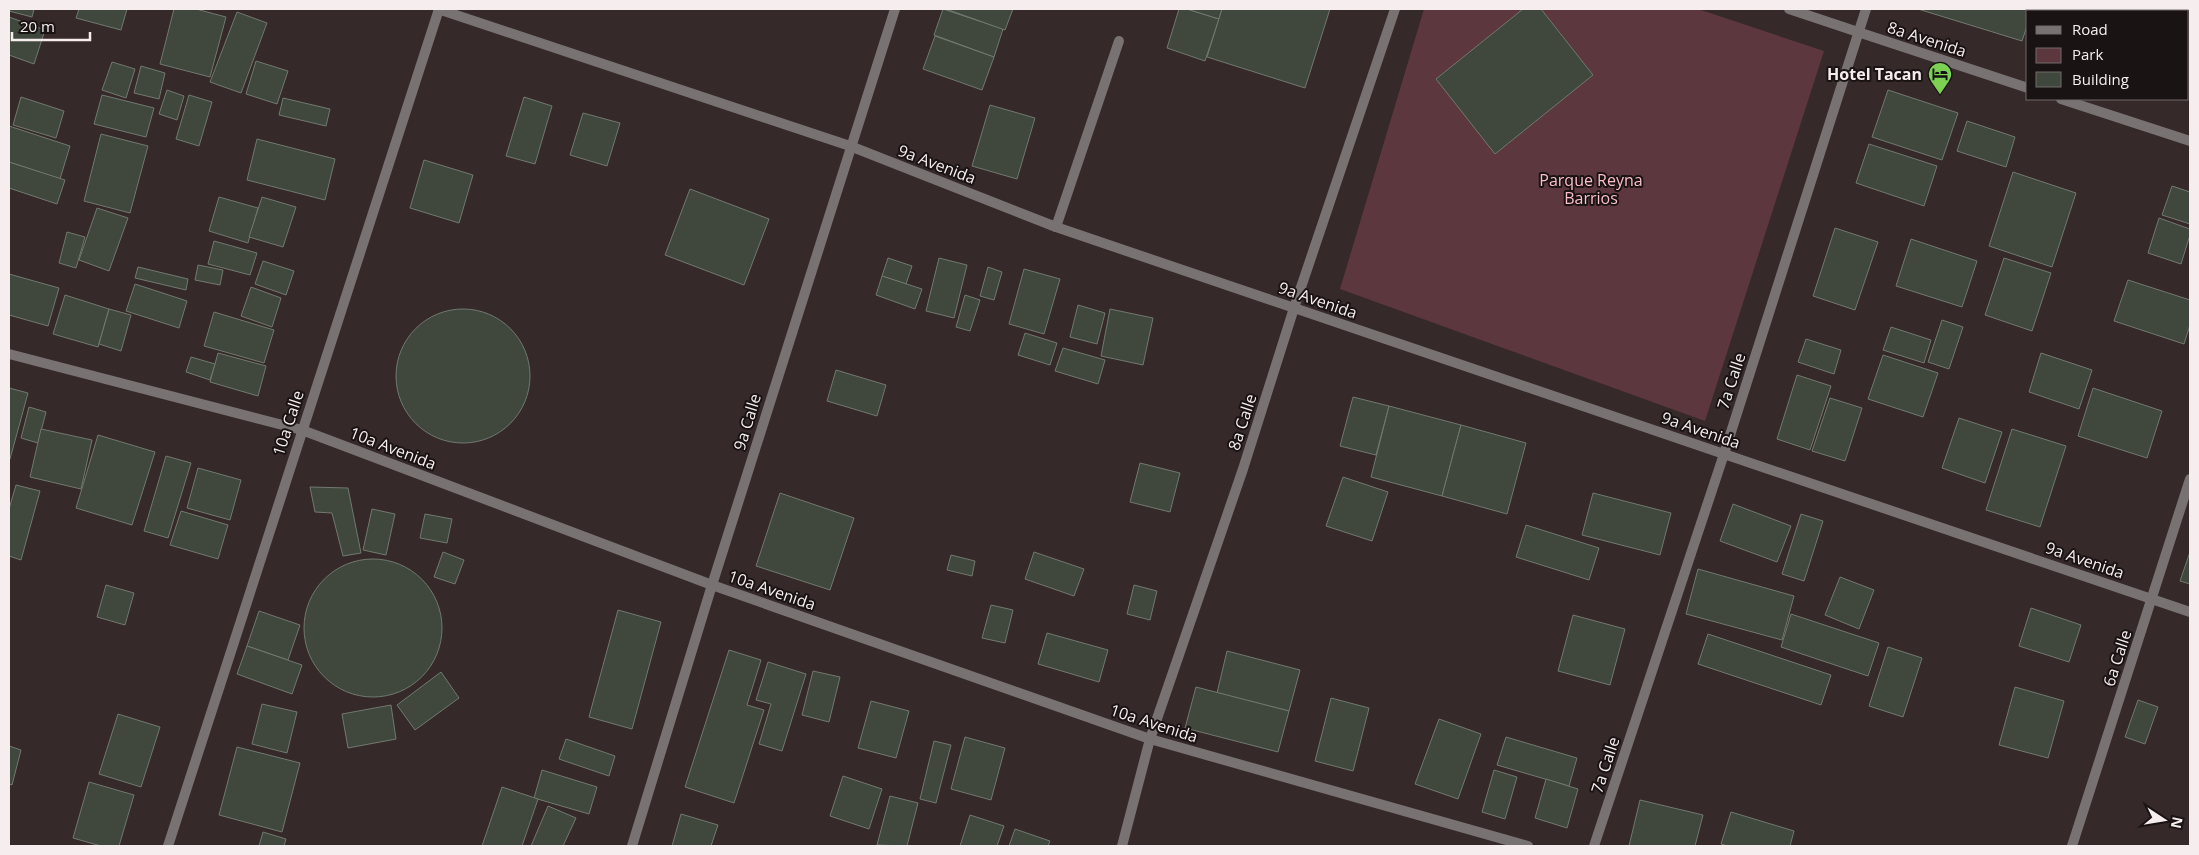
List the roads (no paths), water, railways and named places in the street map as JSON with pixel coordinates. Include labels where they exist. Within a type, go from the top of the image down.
[{"type":"street","name":"9a Avenida","points":[[438,9],[850,146],[1056,227],[2190,612]]},
{"type":"street","name":"10a Calle","points":[[168,846],[438,9]]},
{"type":"street","name":"9a Calle","points":[[632,846],[712,585],[895,9]]},
{"type":"street","name":"8a Calle","points":[[1122,846],[1150,740],[1243,468],[1294,308],[1395,9]]},
{"type":"street","name":"8a Avenida","points":[[1789,9],[2026,87]]},
{"type":"street","name":"7a Calle","points":[[1594,846],[1724,454],[1866,9]]},
{"type":"street","points":[[1056,227],[1119,41]]},
{"type":"street","points":[[2064,100],[2190,142]]},
{"type":"street","name":"10a Avenida","points":[[9,354],[302,430],[712,585],[1150,740],[1528,846]]},
{"type":"street","name":"6a Calle","points":[[2072,846],[2190,479]]},
{"type":"place","name":"Hotel Tacan","points":[[1940,95]]},
{"type":"park label","name":"Parque Reyna Barrios","points":[[1591,189]]}]
